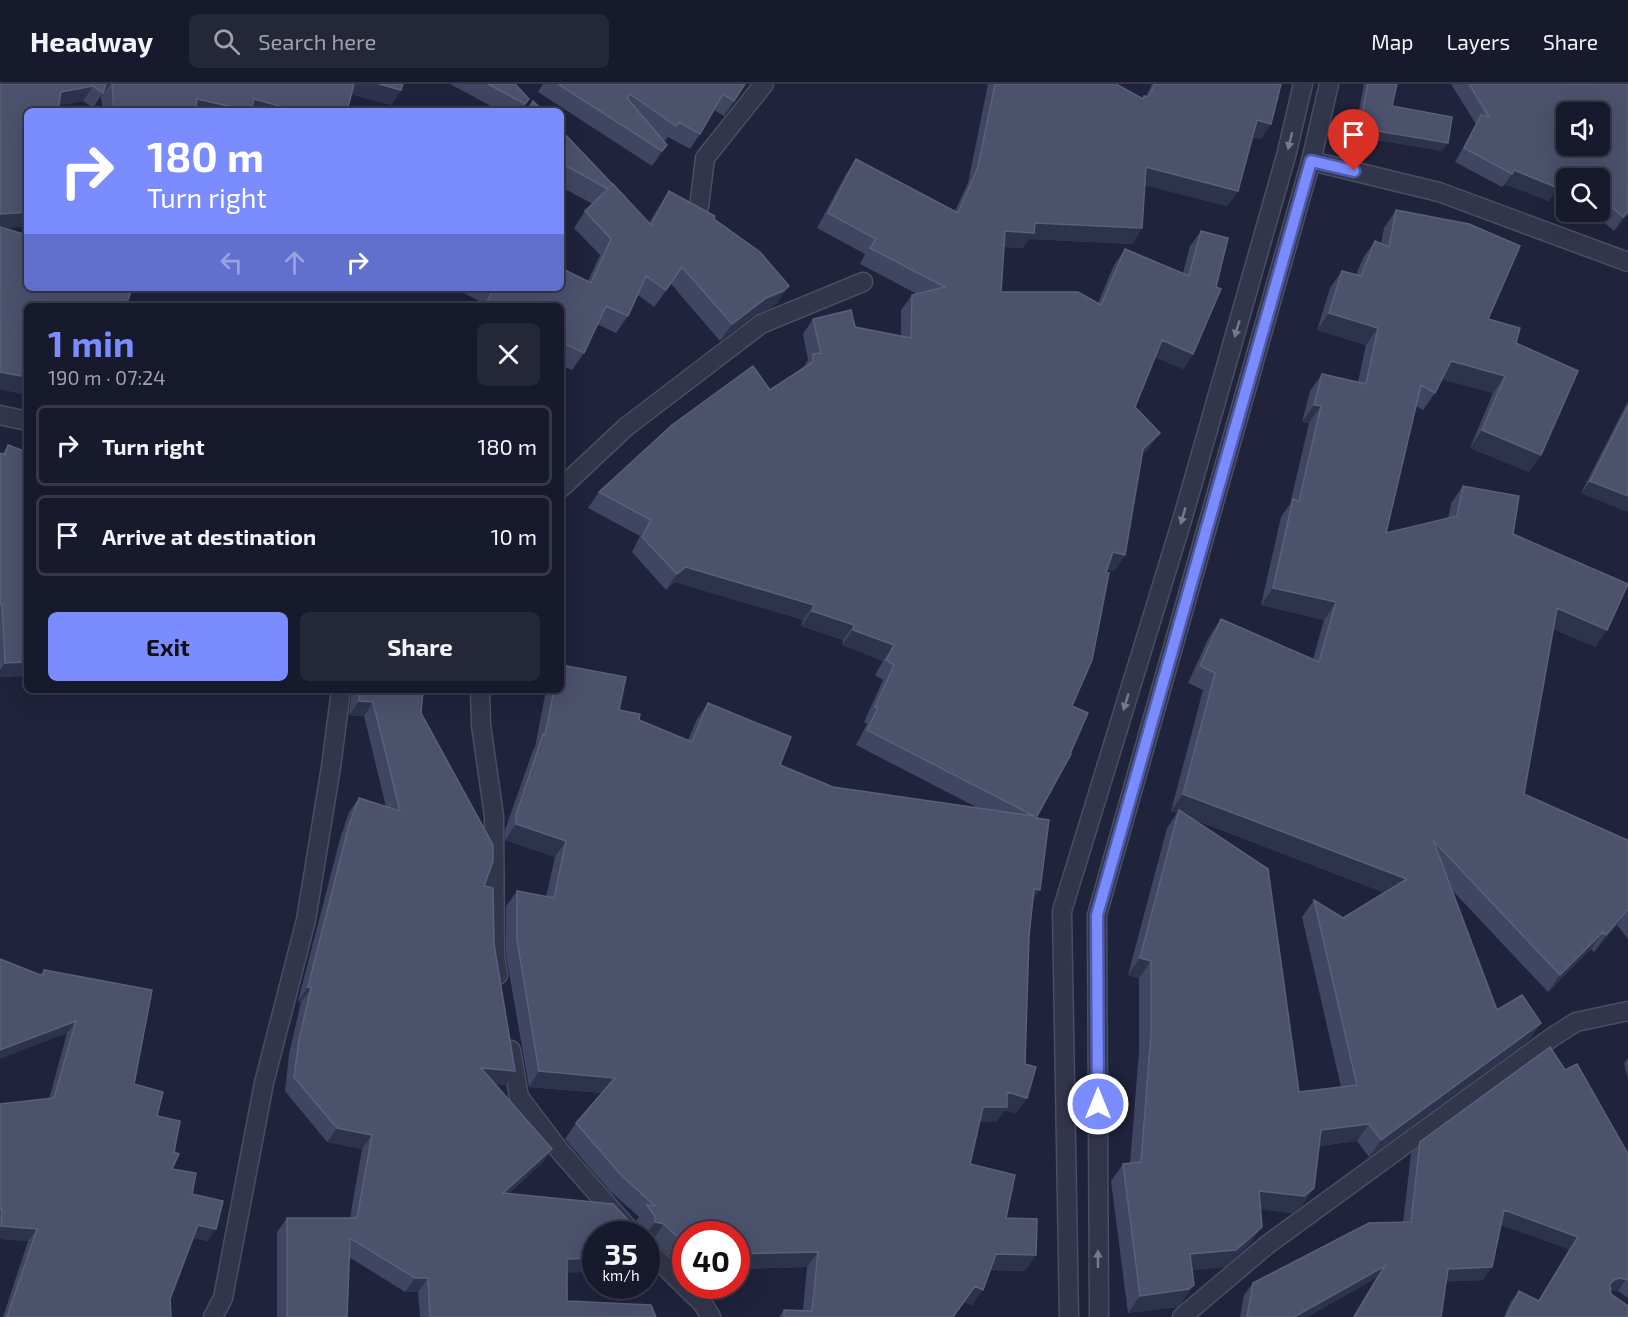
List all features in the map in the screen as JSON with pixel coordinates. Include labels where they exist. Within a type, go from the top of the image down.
[{"type":"street","points":[[699,207],[705,158],[764,84]]},
{"type":"street","points":[[1069,1317],[1062,911],[1186,506],[1283,168],[1303,84]]},
{"type":"street","points":[[1099,1317],[1097,915],[1311,161],[1329,84]]},
{"type":"street","points":[[1311,161],[1439,192],[1628,262]]},
{"type":"street","points":[[564,485],[626,427],[761,324],[863,282]]},
{"type":"street","points":[[0,415],[24,420]]},
{"type":"street","points":[[213,1317],[223,1298],[264,1083],[306,920],[331,767],[340,693]]},
{"type":"street","points":[[480,693],[481,725],[494,816],[495,956],[501,992]]},
{"type":"street","points":[[1182,1317],[1267,1245],[1551,1038],[1576,1022],[1628,1011]]},
{"type":"street","points":[[509,1039],[519,1097],[560,1151],[622,1221]]},
{"type":"street","points":[[660,1262],[703,1304],[711,1317]]},
{"type":"building","points":[[0,84],[106,84],[103,93],[93,86],[61,92],[58,108],[24,108],[24,212],[0,214]]},
{"type":"building","points":[[112,84],[354,84],[348,108],[286,108],[254,99],[252,108],[238,108],[197,99],[196,108],[114,108]]},
{"type":"building","points":[[379,84],[403,84],[401,90]]},
{"type":"building","points":[[488,84],[515,84],[529,99],[525,104]]},
{"type":"building","points":[[558,84],[745,84],[734,101],[723,94],[700,134],[679,122],[676,126],[630,94],[627,98],[667,145],[662,151]]},
{"type":"building","points":[[995,84],[1116,84],[1143,99],[1144,96],[1148,97],[1155,84],[1281,84],[1271,124],[1257,120],[1238,191],[1146,167],[1142,228],[1035,223],[1034,233],[1005,231],[1001,292],[1078,292],[1101,305],[1125,249],[1189,276],[1201,231],[1228,238],[1216,287],[1221,289],[1193,354],[1162,340],[1135,407],[1160,433],[1143,449],[1125,555],[1113,552],[1106,572],[1109,573],[1092,660],[1072,706],[1088,713],[1071,754],[1036,818],[1049,820],[1040,890],[1034,889],[1029,936],[1025,1064],[1036,1067],[1027,1098],[1007,1092],[1007,1107],[983,1107],[970,1164],[1015,1175],[1006,1218],[1037,1219],[1036,1255],[996,1254],[983,1290],[975,1286],[953,1317],[784,1317],[784,1310],[812,1311],[818,1252],[750,1254],[750,1221],[672,1221],[672,1232],[660,1221],[655,1221],[655,1216],[647,1205],[655,1206],[622,1176],[576,1123],[615,1078],[539,1071],[517,940],[517,891],[554,898],[566,841],[516,824],[516,815],[543,734],[545,735],[553,693],[564,693],[564,666],[626,677],[619,710],[640,714],[639,720],[692,742],[708,703],[791,737],[780,765],[833,787],[1034,816],[867,730],[894,665],[886,660],[894,645],[853,630],[854,625],[812,611],[814,605],[686,567],[677,574],[642,537],[651,520],[599,492],[672,425],[753,366],[770,390],[813,362],[813,354],[821,353],[813,319],[851,310],[855,327],[911,338],[912,295],[945,287],[870,248],[876,239],[828,213],[856,159],[958,213],[978,167]]},
{"type":"building","points":[[1368,84],[1397,84],[1392,106],[1452,117],[1448,143],[1359,128]]},
{"type":"building","points":[[1469,84],[1628,84],[1628,212],[1623,217],[1610,206],[1610,168],[1556,168],[1556,187],[1514,170],[1512,174],[1464,148],[1481,115],[1489,117]]},
{"type":"building","points":[[533,101],[540,108],[529,108]]},
{"type":"building","points":[[564,133],[612,184],[611,186],[613,184],[651,225],[669,191],[715,216],[714,219],[760,252],[789,286],[766,298],[732,324],[682,267],[666,290],[646,276],[628,316],[606,306],[584,353],[564,343],[564,303],[486,303],[492,291],[564,291],[564,270],[591,283],[611,239],[585,211],[608,189],[564,165]]},
{"type":"building","points":[[1396,210],[1469,224],[1520,246],[1488,319],[1520,328],[1516,343],[1578,371],[1541,455],[1482,430],[1505,376],[1451,361],[1435,393],[1421,385],[1386,533],[1457,516],[1463,486],[1519,496],[1513,534],[1628,584],[1607,630],[1557,608],[1524,794],[1628,839],[1628,909],[1606,935],[1603,932],[1560,975],[1433,840],[1497,1010],[1522,995],[1541,1023],[1381,1140],[1369,1124],[1321,1130],[1314,1188],[1304,1196],[1259,1191],[1262,1227],[1236,1250],[1190,1254],[1194,1285],[1189,1289],[1140,1296],[1123,1164],[1141,1162],[1151,1035],[1151,961],[1140,958],[1179,810],[1268,869],[1299,1092],[1357,1085],[1314,900],[1343,918],[1407,879],[1183,794],[1215,673],[1200,666],[1221,619],[1319,662],[1336,602],[1273,588],[1293,499],[1299,501],[1321,406],[1314,405],[1322,374],[1366,384],[1378,328],[1329,313],[1342,271],[1361,276],[1375,241],[1389,247]]},
{"type":"building","points":[[0,227],[24,234],[24,291],[131,291],[127,303],[24,303],[24,376],[0,372]]},
{"type":"building","points":[[1628,406],[1628,496],[1590,481]]},
{"type":"building","points":[[8,445],[24,451],[24,662],[5,663],[2,604],[0,604],[0,453],[5,455]]},
{"type":"building","points":[[360,693],[423,693],[421,713],[493,845],[493,861],[484,886],[493,888],[494,944],[515,1071],[481,1068],[552,1149],[503,1193],[613,1204],[629,1221],[582,1221],[582,1258],[567,1259],[567,1301],[651,1305],[656,1317],[430,1317],[428,1278],[415,1278],[350,1238],[347,1317],[287,1317],[287,1218],[357,1218],[372,1135],[337,1128],[294,1077],[299,1040],[311,988],[308,987],[349,825],[359,798],[400,811],[373,702],[359,701]]},
{"type":"building","points":[[0,959],[43,976],[44,970],[152,990],[134,1084],[163,1092],[157,1116],[180,1121],[174,1152],[179,1154],[172,1169],[196,1173],[192,1194],[223,1201],[216,1229],[198,1225],[170,1299],[171,1317],[7,1317],[37,1229],[1,1226],[0,1104],[54,1098],[76,1021],[0,1050]]},
{"type":"building","points":[[1550,1047],[1565,1070],[1577,1064],[1628,1154],[1628,1280],[1620,1278],[1610,1284],[1611,1294],[1628,1306],[1628,1317],[1506,1317],[1519,1291],[1539,1301],[1578,1237],[1504,1210],[1492,1267],[1448,1269],[1441,1317],[1354,1317],[1385,1266],[1294,1317],[1247,1317],[1253,1283],[1369,1223],[1411,1222],[1420,1142]]},
{"type":"route","points":[[1098,1104],[1097,915],[1311,161],[1354,171]]}]
